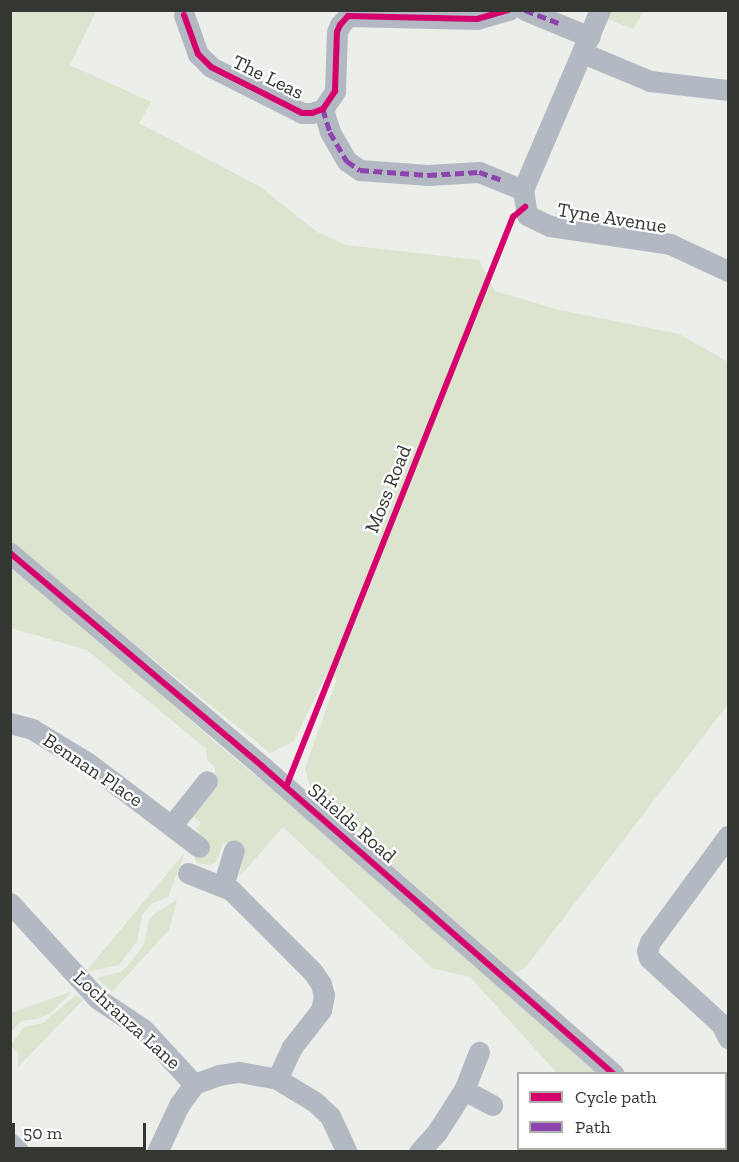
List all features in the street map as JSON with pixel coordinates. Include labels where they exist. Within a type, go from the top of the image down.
[{"type":"street","name":"The Leas","points":[[184,15],[198,54],[211,68],[302,113],[323,109],[335,91],[337,32],[339,25],[348,16],[477,19],[509,10]]},
{"type":"street","points":[[525,10],[650,81],[729,90]]},
{"type":"street","points":[[523,190],[587,45],[600,10]]},
{"type":"street","name":"The Leas","points":[[323,109],[330,132],[346,162],[360,170],[428,175],[479,172],[523,190]]},
{"type":"street","name":"Tyne Avenue","points":[[523,190],[527,215],[550,226],[670,244],[729,271]]},
{"type":"street","name":"Shields Road","points":[[10,553],[263,767],[612,1072]]},
{"type":"street","name":"Bennan Place","points":[[10,723],[32,729],[88,763],[199,847]]},
{"type":"street","points":[[172,825],[207,781]]},
{"type":"street","points":[[729,836],[650,942],[647,951],[649,958],[721,1024],[729,1038]]},
{"type":"street","points":[[223,886],[234,851]]},
{"type":"street","points":[[188,873],[231,890],[313,972],[324,995],[321,1010],[292,1047],[277,1079]]},
{"type":"street","name":"Lochranza Lane","points":[[10,903],[98,999],[143,1029],[194,1084]]},
{"type":"street","points":[[419,1152],[437,1132],[464,1090],[479,1052]]},
{"type":"street","points":[[157,1152],[179,1105],[194,1084],[219,1075],[238,1072],[277,1079],[315,1102],[330,1116],[347,1152]]},
{"type":"street","points":[[464,1090],[492,1105]]},
{"type":"street","points":[[10,1143],[19,1152]]},
{"type":"green space","points":[[11,11],[96,11],[70,65],[151,102],[139,123],[259,186],[317,232],[346,245],[479,260],[495,291],[559,310],[679,334],[728,362],[728,704],[525,968],[515,973],[312,795],[305,768],[337,679],[327,673],[294,741],[270,753],[86,605],[11,541]]},
{"type":"green space","points":[[610,11],[644,11],[633,29],[608,19]]},
{"type":"green space","points":[[10,565],[109,647],[216,743],[302,814],[601,1072],[556,1072],[470,977],[432,968],[283,827],[239,877],[244,854],[243,846],[238,841],[223,844],[216,862],[211,865],[197,863],[194,858],[208,845],[196,828],[201,823],[190,814],[215,780],[215,767],[207,760],[206,749],[87,650],[11,628]]},
{"type":"green space","points":[[185,852],[168,897],[151,904],[142,915],[137,941],[119,965],[90,971],[88,969]]},
{"type":"green space","points":[[177,900],[169,930],[112,992],[97,978],[120,972],[128,966],[144,944],[149,920],[154,914]]},
{"type":"green space","points":[[73,991],[51,1013],[37,1019],[21,1021],[11,1032],[11,1013]]},
{"type":"green space","points":[[77,994],[83,1000],[18,1067],[18,1053],[11,1045],[24,1027],[43,1023]]},
{"type":"green space","points":[[627,1150],[689,1151],[628,1152]]},
{"type":"marked path","points":[[525,10],[562,24]]},
{"type":"marked path","points":[[323,109],[330,132],[347,161],[360,170],[428,175],[479,172],[502,180]]},
{"type":"cycle path","points":[[184,15],[198,54],[211,67],[302,113],[312,113],[323,109],[335,91],[337,32],[348,16],[477,19],[509,10]]},
{"type":"cycle path","name":"Moss Road","points":[[286,787],[513,217],[525,207]]},
{"type":"cycle path","points":[[10,553],[263,767],[612,1072]]}]
